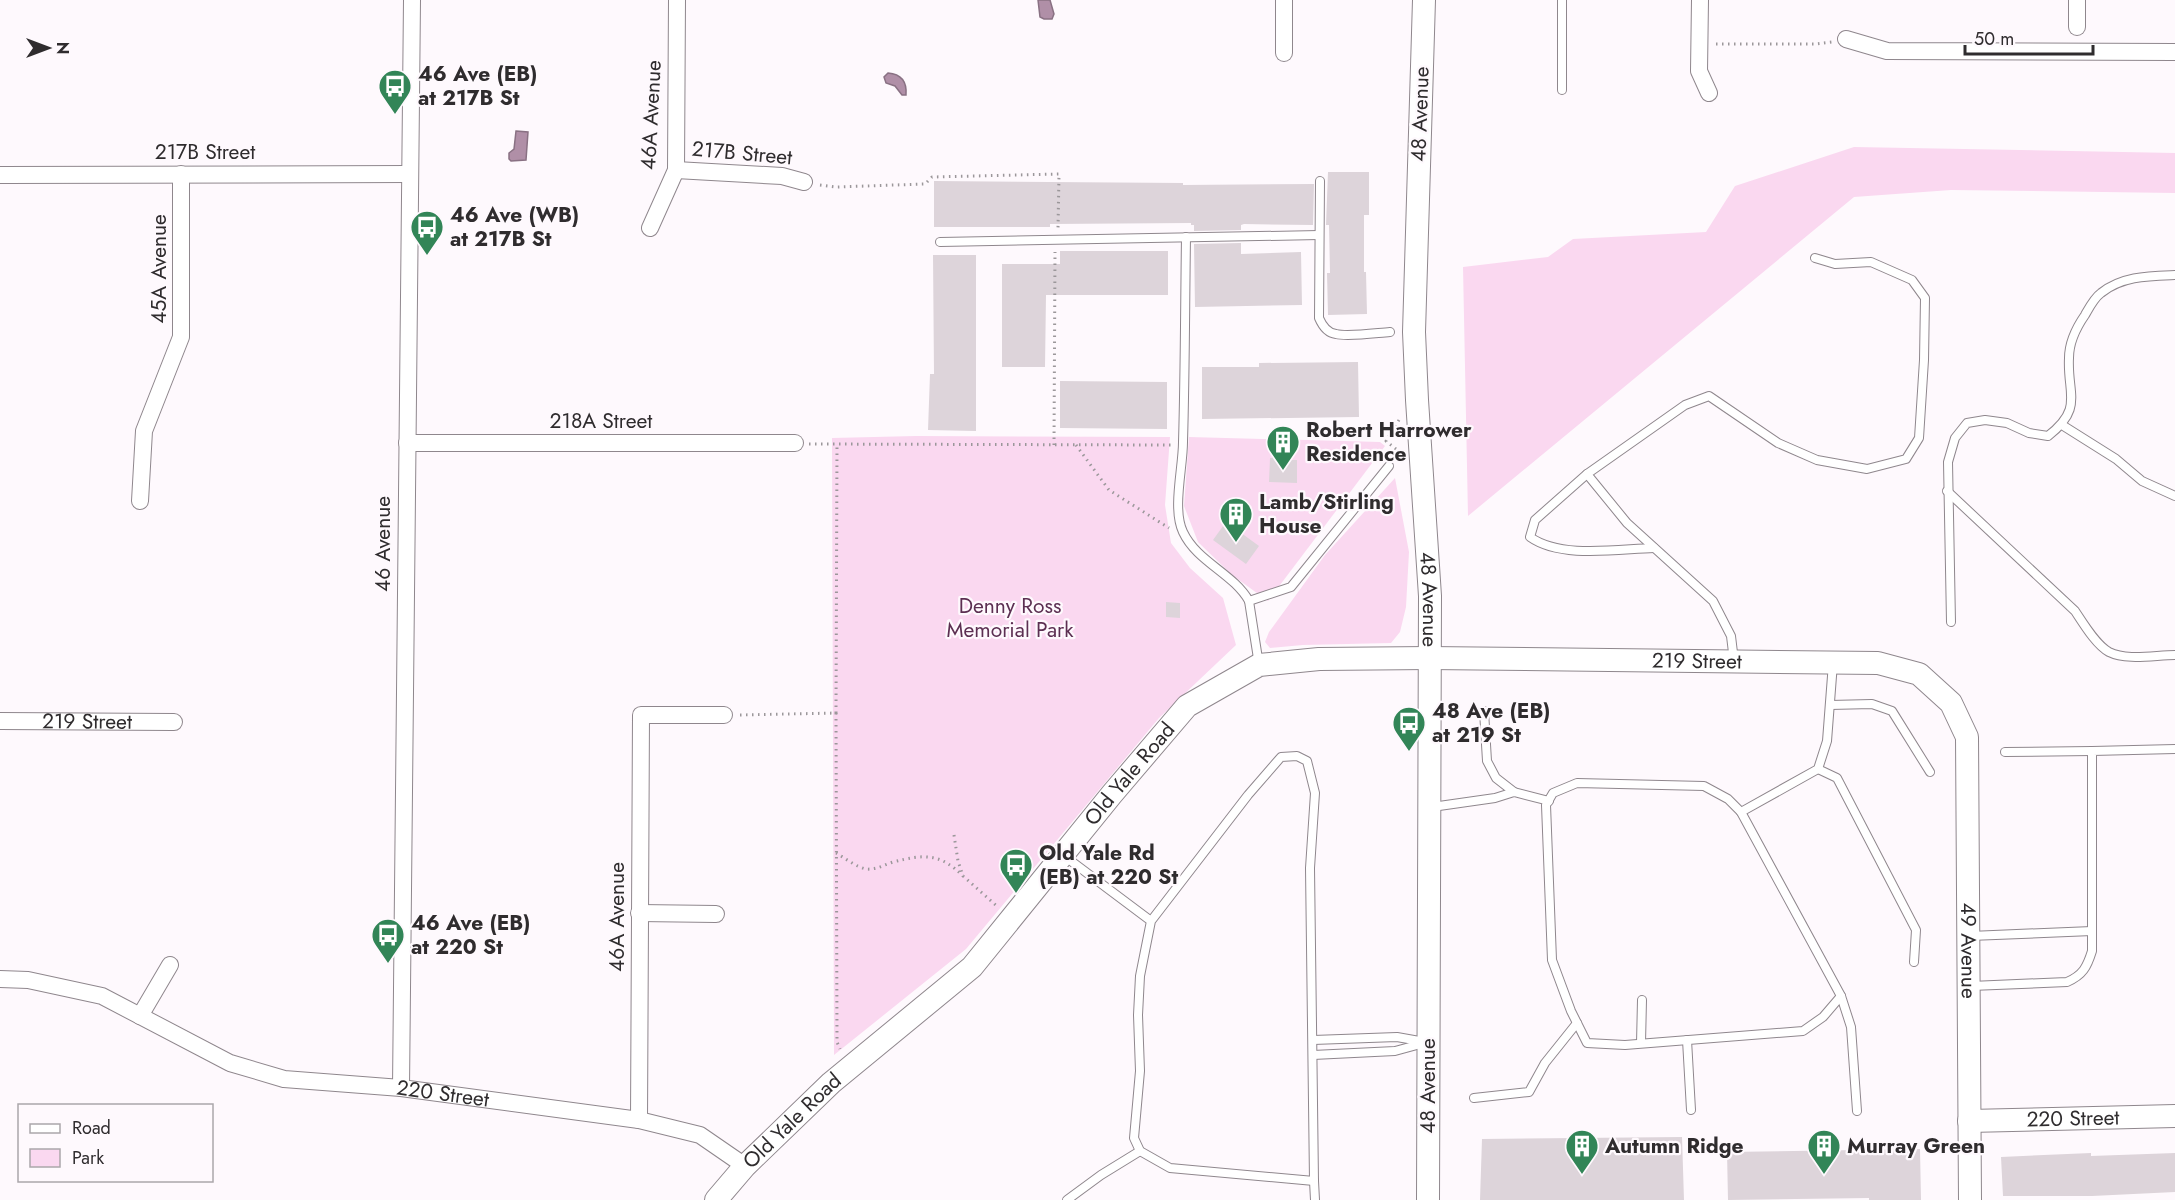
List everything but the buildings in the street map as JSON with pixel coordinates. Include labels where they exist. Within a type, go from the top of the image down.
[{"type":"street","name":"46 Avenue","points":[[401,1088],[412,0]]},
{"type":"street","name":"46A Avenue","points":[[650,228],[676,170],[677,0]]},
{"type":"street","points":[[1284,0],[1284,52]]},
{"type":"street","name":"48 Avenue","points":[[1424,0],[1414,332],[1430,596],[1428,1200]]},
{"type":"street","points":[[1700,0],[1699,71],[1709,93]]},
{"type":"street","points":[[2077,0],[2077,27]]},
{"type":"street","points":[[1846,39],[1887,51],[2175,52]]},
{"type":"street","name":"217B Street","points":[[676,170],[782,176],[804,182]]},
{"type":"street","name":"45A Avenue","points":[[140,501],[144,431],[181,337],[182,174]]},
{"type":"street","name":"217B Street","points":[[0,175],[410,174]]},
{"type":"street","name":"218A Street","points":[[407,443],[795,443]]},
{"type":"street","name":"219 Street","points":[[1429,658],[1878,663],[1919,675],[1951,703]]},
{"type":"street","name":"Old Yale Road","points":[[716,1200],[745,1166],[850,1068],[972,967],[1010,918],[1187,706],[1259,665],[1319,659],[1429,658]]},
{"type":"street","name":"49 Avenue","points":[[1951,703],[1967,737],[1970,1200]]},
{"type":"street","name":"46A Avenue","points":[[639,1120],[641,715],[724,715]]},
{"type":"street","name":"219 Street","points":[[0,721],[174,722]]},
{"type":"street","points":[[639,913],[716,914]]},
{"type":"street","points":[[140,1016],[170,965]]},
{"type":"street","name":"220 Street","points":[[0,979],[28,980],[102,996],[230,1063],[284,1079],[401,1088],[639,1120],[700,1135],[745,1166]]},
{"type":"street","name":"220 Street","points":[[1969,1121],[2175,1116]]},
{"type":"lane","points":[[1562,0],[1562,90]]},
{"type":"lane","points":[[1320,181],[1319,318],[1321,324],[1336,334],[1390,332]]},
{"type":"lane","points":[[940,242],[1319,235]]},
{"type":"lane","points":[[1186,237],[1183,445],[1179,516],[1182,531],[1195,549],[1244,593],[1249,601],[1259,665]]},
{"type":"lane","points":[[1654,548],[1578,551],[1538,542],[1530,537],[1535,520],[1587,474],[1685,405],[1709,396],[1778,443],[1817,460],[1868,469],[1906,459],[1919,438],[1925,298],[1912,280],[1871,262],[1835,264],[1815,258]]},
{"type":"lane","points":[[1951,622],[1947,492],[1948,462],[1955,438],[1968,423],[1985,420],[2007,423],[2029,433],[2048,436],[2062,425],[2070,411],[2072,388],[2069,357],[2075,330],[2100,294],[2120,282],[2146,276],[2175,275]]},
{"type":"lane","points":[[2062,425],[2116,459],[2142,480],[2175,496]]},
{"type":"lane","points":[[1249,601],[1291,587],[1389,466]]},
{"type":"lane","points":[[1587,474],[1627,523],[1713,601],[1731,636],[1734,662]]},
{"type":"lane","points":[[1947,492],[2076,611],[2092,635],[2108,651],[2127,656],[2175,655]]},
{"type":"lane","points":[[1741,812],[1818,769],[1827,741],[1833,662]]},
{"type":"lane","points":[[1830,705],[1872,704],[1892,711],[1930,772]]},
{"type":"lane","points":[[1484,711],[1487,761],[1496,778],[1514,792],[1549,801]]},
{"type":"lane","points":[[2006,753],[2175,749]]},
{"type":"lane","points":[[1968,986],[2067,982],[2079,977],[2087,968],[2092,951],[2092,751]]},
{"type":"lane","points":[[1314,1181],[1170,1168],[1140,1150],[1134,1138],[1140,1071],[1138,1015],[1140,976],[1151,921],[1248,795],[1281,757],[1297,756],[1307,761],[1315,793],[1310,868],[1315,1200]]},
{"type":"lane","points":[[1818,769],[1837,778],[1916,930],[1914,963]]},
{"type":"lane","points":[[1841,996],[1823,1017],[1803,1031],[1625,1045],[1587,1043],[1552,960],[1546,805],[1553,793],[1577,783],[1704,786],[1728,799],[1741,812],[1841,996],[1851,1027],[1857,1111]]},
{"type":"lane","points":[[1429,808],[1495,798],[1514,792]]},
{"type":"lane","points":[[1062,855],[1151,921]]},
{"type":"lane","points":[[1967,936],[2092,931]]},
{"type":"lane","points":[[1641,1043],[1642,1000]]},
{"type":"lane","points":[[1474,1098],[1529,1092],[1545,1063],[1577,1023]]},
{"type":"lane","points":[[1313,1040],[1397,1037],[1428,1042]]},
{"type":"lane","points":[[1687,1040],[1691,1110]]},
{"type":"lane","points":[[1313,1055],[1395,1051],[1428,1042]]},
{"type":"lane","points":[[1067,1200],[1101,1174],[1140,1150]]},
{"type":"path","points":[[1699,43],[1816,44],[1846,39]]},
{"type":"path","points":[[1403,414],[1386,441],[1407,457]]},
{"type":"path","points":[[795,443],[1183,445]]},
{"type":"path","points":[[837,445],[837,1042],[850,1068]]},
{"type":"path","points":[[1076,445],[1109,490],[1167,527],[1182,531]]},
{"type":"path","points":[[724,715],[836,713]]},
{"type":"path","points":[[954,835],[963,876]]},
{"type":"path","points":[[836,853],[864,868],[874,869],[893,862],[928,855],[951,864],[1010,918]]},
{"type":"green space","points":[[1854,147],[2175,153],[2175,193],[1951,190],[1854,197],[1468,516],[1463,267],[1548,257],[1573,239],[1706,232],[1735,186]]},
{"type":"green space","name":"Denny Ross Memorial Park","points":[[1170,437],[1165,505],[1171,543],[1190,568],[1223,598],[1236,645],[1159,718],[966,949],[834,1055],[832,438]]},
{"type":"green space","points":[[1189,437],[1380,442],[1385,446],[1268,601],[1232,575],[1198,542],[1184,506]]},
{"type":"green space","points":[[1395,478],[1409,552],[1406,607],[1400,632],[1391,643],[1270,648],[1265,642],[1269,632],[1325,555]]},
{"type":"shaded area","points":[[1038,0],[1050,0],[1054,14],[1052,19],[1040,17]]},
{"type":"shaded area","points":[[888,73],[902,79],[906,95],[902,95],[895,86],[886,83],[884,77]]},
{"type":"shaded area","points":[[516,131],[528,132],[526,160],[511,161],[509,159],[509,153],[514,149]]},
{"type":"place","name":"46 Ave (EB) at 217B St","points":[[395,115]]},
{"type":"place","name":"46 Ave (WB) at 217B St","points":[[427,256]]},
{"type":"place","name":"Robert Harrower Residence","points":[[1283,471]]},
{"type":"place","name":"Lamb/Stirling House","points":[[1236,543]]},
{"type":"place","name":"48 Ave (EB) at 219 St","points":[[1409,752]]},
{"type":"place","name":"Old Yale Rd (EB) at 220 St","points":[[1016,894]]},
{"type":"place","name":"46 Ave (EB) at 220 St","points":[[388,964]]},
{"type":"place","name":"Autumn Ridge","points":[[1582,1175]]},
{"type":"place","name":"Murray Green","points":[[1824,1175]]}]
